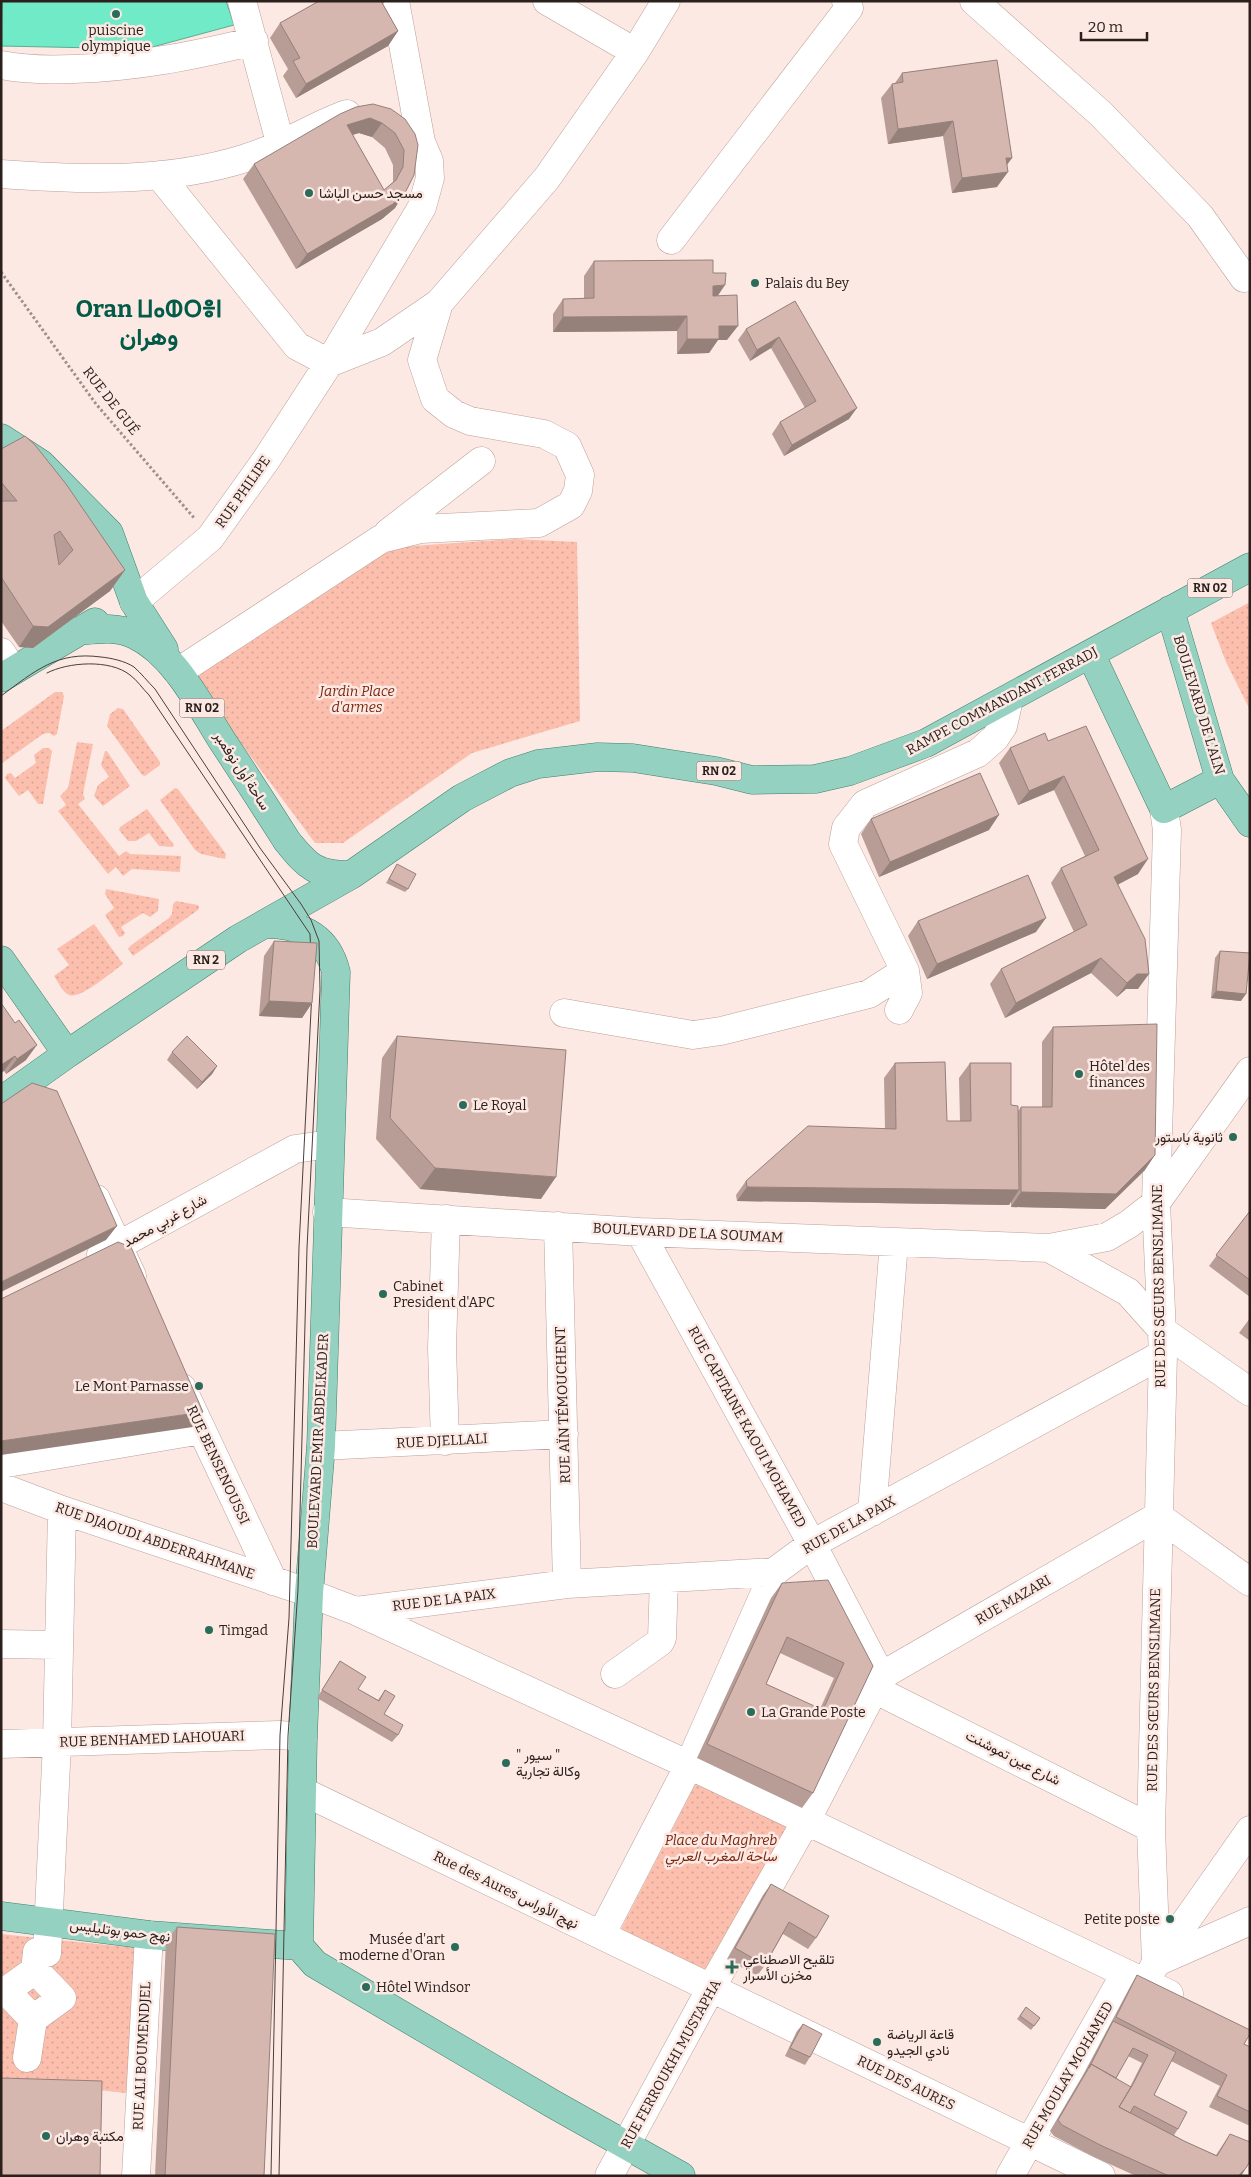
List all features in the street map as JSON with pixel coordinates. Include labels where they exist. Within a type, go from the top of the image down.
[{"type":"main road","points":[[5,445],[41,464],[109,533],[134,602],[178,672]]},
{"type":"main road","name":"RAMPE COMMANDANT FERRADJ","points":[[351,875],[471,794],[510,773],[538,764],[598,757],[632,758],[716,771],[752,780],[816,779],[850,771],[926,743],[1250,567]]},
{"type":"main road","points":[[79,631],[134,602]]},
{"type":"main road","name":"BOULEVARD DE L'ALN","points":[[1170,610],[1220,780],[1250,823]]},
{"type":"main road","name":"ساحة أول نوفمبر","points":[[5,667],[79,631],[106,628],[134,634],[149,643],[178,672],[288,841],[302,859],[316,870],[330,875],[351,875]]},
{"type":"main road","name":"RUE DES SŒURS BENSLIMANE","points":[[1091,655],[1164,809]]},
{"type":"main road","points":[[1164,809],[1220,780]]},
{"type":"main road","name":"RN 2","points":[[67,1054],[238,939],[351,875]]},
{"type":"main road","name":"BOULEVARD EMIR ABDELKADER","points":[[264,924],[288,925],[300,928],[319,941],[330,955],[336,972],[321,1446],[309,1593],[303,1737],[299,1946]]},
{"type":"main road","points":[[1,960],[67,1054],[42,1084],[1,1101]]},
{"type":"main road","name":"نهج حمو بوتليليس","points":[[1,1916],[149,1936],[299,1946]]},
{"type":"main road","points":[[299,1946],[315,1964],[626,2146],[681,2176]]},
{"type":"street","points":[[242,1],[281,146]]},
{"type":"street","name":"RUE PHILIPE","points":[[134,602],[210,538],[266,460],[329,362],[422,207],[430,178],[429,161],[421,142],[395,1]]},
{"type":"street","points":[[547,1],[635,52]]},
{"type":"street","points":[[159,175],[297,346],[329,362],[382,342],[439,303],[547,178],[635,52],[666,1]]},
{"type":"street","points":[[672,240],[848,8],[846,1]]},
{"type":"street","points":[[974,1],[1114,128],[1200,216],[1244,278]]},
{"type":"street","points":[[1,65],[38,70],[116,68],[172,60],[254,41]]},
{"type":"street","points":[[1,174],[69,179],[159,175],[246,159],[281,146],[336,118],[358,110],[382,112],[408,127],[421,142]]},
{"type":"street","points":[[381,539],[421,529],[539,523],[571,504],[578,491],[580,475],[567,446],[544,434],[470,421],[454,414],[435,399],[422,360],[439,303]]},
{"type":"street","points":[[178,672],[381,539],[481,461]]},
{"type":"street","points":[[898,1010],[908,994],[905,971],[843,844],[846,828],[864,804],[978,752],[995,738],[1003,726],[1009,699]]},
{"type":"street","name":"RUE DES SŒURS BENSLIMANE","points":[[1142,1973],[1151,1828],[1163,1342],[1156,1204],[1167,830],[1164,809]]},
{"type":"street","points":[[564,1013],[693,1035],[721,1031],[869,994],[905,971]]},
{"type":"street","points":[[1049,1248],[1107,1237],[1156,1204],[1250,1071]]},
{"type":"street","name":"شارع غربي محمد","points":[[76,1267],[296,1149],[330,1144]]},
{"type":"street","points":[[85,1174],[142,1299]]},
{"type":"street","name":"BOULEVARD DE LA SOUMAM","points":[[327,1212],[640,1232],[1049,1248]]},
{"type":"street","points":[[446,1219],[442,1348],[446,1441]]},
{"type":"street","name":"RUE AÏN TÉMOUCHENT","points":[[558,1226],[567,1584]]},
{"type":"street","name":"RUE CAPITAINE KAOUI MOHAMED","points":[[640,1232],[812,1544],[878,1682]]},
{"type":"street","points":[[872,1512],[894,1243]]},
{"type":"street","points":[[1049,1248],[1128,1292],[1163,1342],[1250,1392]]},
{"type":"street","name":"RUE DE LA PAIX","points":[[356,1611],[567,1584],[774,1572],[812,1544],[872,1512],[1163,1342]]},
{"type":"street","name":"RUE BENSENOUSSI","points":[[174,1369],[273,1581]]},
{"type":"street","points":[[1,1464],[202,1430]]},
{"type":"street","name":"RUE DJELLALI","points":[[321,1446],[564,1434]]},
{"type":"street","name":"RUE DJAOUDI ABDERRAHMANE","points":[[1,1487],[62,1510],[309,1593]]},
{"type":"street","points":[[27,2058],[33,2019],[6,1991],[35,1970],[37,1952],[47,1953],[56,1743],[62,1510]]},
{"type":"street","points":[[1158,1516],[1250,1582]]},
{"type":"street","name":"RUE MAZARI","points":[[878,1682],[1158,1516]]},
{"type":"street","points":[[601,1935],[689,1765],[774,1572]]},
{"type":"street","points":[[615,1674],[660,1642],[662,1638],[664,1578]]},
{"type":"street","points":[[309,1593],[356,1611],[806,1821],[1142,1973],[1188,2003]]},
{"type":"street","points":[[1,1644],[58,1645]]},
{"type":"street","name":"RUE FERROUKHI MUSTAPHA","points":[[609,2176],[711,1988],[806,1821],[878,1682]]},
{"type":"street","name":"شارع عين تموشنت","points":[[878,1682],[1151,1828]]},
{"type":"street","name":"RUE BENHAMED LAHOUARI","points":[[1,1744],[280,1735],[303,1737]]},
{"type":"street","name":"Rue des Aures نهج الأوراس","points":[[302,1791],[711,1988]]},
{"type":"street","name":"RUE MOULAY MOHAMED","points":[[1010,2176],[1029,2142],[1142,1973],[1250,1830]]},
{"type":"street","points":[[1142,1973],[1250,1920]]},
{"type":"street","name":"RUE ALI BOUMENDJEL","points":[[136,2176],[149,1936]]},
{"type":"street","name":"RUE DES AURES","points":[[711,1988],[1101,2176]]},
{"type":"path","name":"RUE DE GUÉ","points":[[1,272],[96,404],[210,538]]},
{"type":"green space","name":"Jardin Place d'armes","points":[[515,539],[577,542],[580,721],[472,753],[343,843],[315,843],[191,676],[383,548]]},
{"type":"green space","points":[[1250,602],[1250,710],[1226,662],[1211,623]]},
{"type":"green space","points":[[55,692],[62,692],[64,696],[57,734],[54,736],[49,733],[43,734],[1,764],[1,731]]},
{"type":"green space","points":[[118,708],[123,709],[160,762],[160,765],[145,776],[142,775],[107,726],[110,714]]},
{"type":"green space","points":[[77,742],[93,744],[83,794],[85,799],[78,804],[119,856],[126,851],[130,854],[181,856],[180,872],[132,869],[123,876],[116,867],[108,874],[58,811],[66,805],[60,796],[68,788]]},
{"type":"green space","points":[[43,748],[49,748],[52,751],[43,804],[38,804],[28,790],[19,796],[5,778],[7,774],[11,773],[15,778],[36,763],[34,755]]},
{"type":"green space","points":[[105,751],[107,751],[130,786],[103,806],[94,796],[98,785],[109,777],[101,765]]},
{"type":"green space","points":[[175,788],[178,789],[226,854],[225,859],[201,854],[195,850],[160,800]]},
{"type":"green space","points":[[147,809],[174,845],[173,847],[159,846],[149,833],[136,841],[128,841],[119,830],[120,827]]},
{"type":"green space","points":[[106,889],[159,899],[158,911],[150,917],[143,913],[121,927],[125,933],[119,937],[105,915],[114,908],[105,894]]},
{"type":"green space","points":[[176,901],[198,905],[198,910],[133,956],[128,949],[130,946],[169,918],[172,914],[173,904]]},
{"type":"green space","points":[[94,924],[123,964],[88,989],[81,993],[69,995],[62,989],[54,976],[69,965],[57,949]]},
{"type":"green space","name":"Place du Maghreb ساحة المغرب العربي","points":[[698,1779],[796,1824],[710,1975],[620,1931]]},
{"type":"green space","points":[[1,1934],[136,1948],[134,2094],[1,2079]]},
{"type":"shaded area","name":"puiscine olympique","points":[[2,1],[226,1],[234,25],[145,49],[1,46]]},
{"type":"building","points":[[319,1],[381,1],[398,31],[306,84],[293,61],[300,58],[280,23]]},
{"type":"building","points":[[997,60],[1012,158],[1006,158],[1008,172],[962,178],[953,121],[898,129],[892,84],[903,82],[902,73]]},
{"type":"building","name":"مسجد حسن الباشا","points":[[373,104],[391,109],[405,119],[415,134],[418,145],[414,175],[405,193],[393,204],[307,254],[254,164],[340,114],[356,107]],"holes":[[[370,118],[382,123],[395,133],[404,150],[403,167],[396,180],[384,190],[347,125]]]},
{"type":"building","points":[[713,260],[713,273],[726,273],[725,285],[713,286],[713,296],[737,295],[738,326],[719,326],[719,339],[687,339],[687,316],[563,317],[563,299],[594,298],[594,261]]},
{"type":"building","points":[[795,301],[857,408],[792,445],[780,422],[816,401],[779,337],[757,350],[746,329]]},
{"type":"building","points":[[25,436],[35,445],[66,484],[125,570],[48,627],[33,626],[1,577],[1,501],[17,501],[1,482],[1,449]],"holes":[[[60,531],[73,550],[59,565],[54,535]]]},
{"type":"building","points":[[1086,726],[1148,859],[1114,877],[1145,939],[1149,974],[1137,974],[1127,983],[1101,958],[1016,1003],[1001,969],[1087,925],[1061,868],[1099,850],[1064,776],[1029,791],[1010,748],[1045,733],[1048,741]]},
{"type":"building","points":[[980,773],[999,815],[890,862],[871,819]]},
{"type":"building","points":[[397,864],[416,874],[408,889],[389,879]]},
{"type":"building","points":[[1028,875],[1046,918],[937,964],[918,921]]},
{"type":"building","points":[[274,941],[317,943],[312,1003],[269,1001]]},
{"type":"building","points":[[1220,951],[1250,953],[1246,994],[1216,991]]},
{"type":"building","points":[[1,1003],[15,1023],[19,1020],[37,1045],[17,1059],[15,1056],[1,1065]]},
{"type":"building","points":[[1157,1024],[1155,1155],[1116,1194],[1021,1192],[1021,1107],[1052,1107],[1053,1027]]},
{"type":"building","points":[[187,1036],[217,1066],[202,1082],[172,1052]]},
{"type":"building","name":"Le Royal","points":[[397,1036],[566,1050],[556,1177],[435,1168],[390,1118]]},
{"type":"building","points":[[945,1062],[947,1121],[971,1121],[970,1063],[1011,1063],[1011,1105],[1018,1106],[1019,1190],[747,1187],[746,1181],[808,1126],[896,1129],[895,1063]]},
{"type":"building","points":[[32,1083],[57,1091],[117,1226],[1,1282],[1,1104]]},
{"type":"building","points":[[1250,1211],[1250,1280],[1216,1255]]},
{"type":"building","points":[[118,1242],[131,1247],[203,1412],[1,1441],[1,1299]]},
{"type":"building","name":"La Grande Poste","points":[[828,1580],[873,1666],[813,1793],[707,1744],[782,1583]],"holes":[[[787,1637],[844,1663],[823,1710],[766,1684]]]},
{"type":"building","points":[[340,1661],[366,1677],[358,1689],[379,1701],[385,1690],[395,1696],[384,1714],[403,1725],[398,1735],[322,1690]]},
{"type":"building","points":[[771,1884],[829,1916],[816,1938],[789,1922],[765,1965],[735,1948]]},
{"type":"building","points":[[177,1927],[275,1934],[264,2176],[165,2176]]},
{"type":"building","points":[[1137,1975],[1250,2030],[1250,2034],[1244,2044],[1250,2047],[1250,2112],[1217,2096],[1227,2075],[1116,2017]]},
{"type":"building","points":[[1026,2007],[1040,2018],[1034,2026],[1020,2016]]},
{"type":"building","points":[[1113,2021],[1176,2052],[1154,2095],[1187,2112],[1178,2129],[1134,2106],[1130,2113],[1119,2107],[1148,2055],[1133,2048],[1116,2078],[1091,2064]]},
{"type":"building","points":[[803,2024],[822,2034],[810,2057],[790,2048]]},
{"type":"building","points":[[1091,2064],[1131,2087],[1119,2107],[1184,2141],[1217,2156],[1230,2134],[1250,2142],[1250,2161],[1246,2168],[1238,2176],[1169,2176],[1100,2145],[1062,2125],[1058,2120]]},
{"type":"building","name":"مكتبة وهران","points":[[1,2078],[102,2081],[100,2176],[1,2176]]},
{"type":"tram line","points":[[1,696],[36,671],[59,660],[72,657],[105,657],[122,661],[134,667],[155,689],[260,848],[301,904],[311,920],[319,941],[320,990],[307,1248],[298,1589],[288,1736],[279,2176]]},
{"type":"tram line","points":[[47,673],[66,666],[100,664],[122,670],[137,682],[149,695],[310,934],[311,956]]},
{"type":"tram line","points":[[271,2176],[280,1735],[289,1618],[299,1247],[312,991]]},
{"type":"place","name":"puiscine olympique","points":[[116,14]]},
{"type":"place","name":"مسجد حسن الباشا","points":[[309,193]]},
{"type":"place","name":"Palais du Bey","points":[[755,283]]},
{"type":"place","name":"Hôtel des finances","points":[[1079,1074]]},
{"type":"place","name":"Le Royal","points":[[463,1105]]},
{"type":"place","name":"ثانوية باستور","points":[[1233,1137]]},
{"type":"place","name":"Cabinet President d'APC","points":[[383,1294]]},
{"type":"place","name":"Le Mont Parnasse","points":[[199,1386]]},
{"type":"place","name":"Timgad","points":[[209,1630]]},
{"type":"place","name":"La Grande Poste","points":[[751,1712]]},
{"type":"place","name":"\" سيور \" وكالة تجارية","points":[[506,1763]]},
{"type":"place","name":"Petite poste","points":[[1170,1919]]},
{"type":"place","name":"Musée d'art moderne d'Oran","points":[[455,1947]]},
{"type":"place","name":"تلقيح الاصطناعي مخزن الأسرار","points":[[732,1967]]},
{"type":"place","name":"Hôtel Windsor","points":[[366,1987]]},
{"type":"place","name":"قاعة الرياضة نادي الجيدو","points":[[877,2042]]},
{"type":"place","name":"مكتبة وهران","points":[[46,2136]]},
{"type":"district","name":"Oran ⵡⴰⵀⵔⴻⵏ وهران","points":[[149,323]]}]
